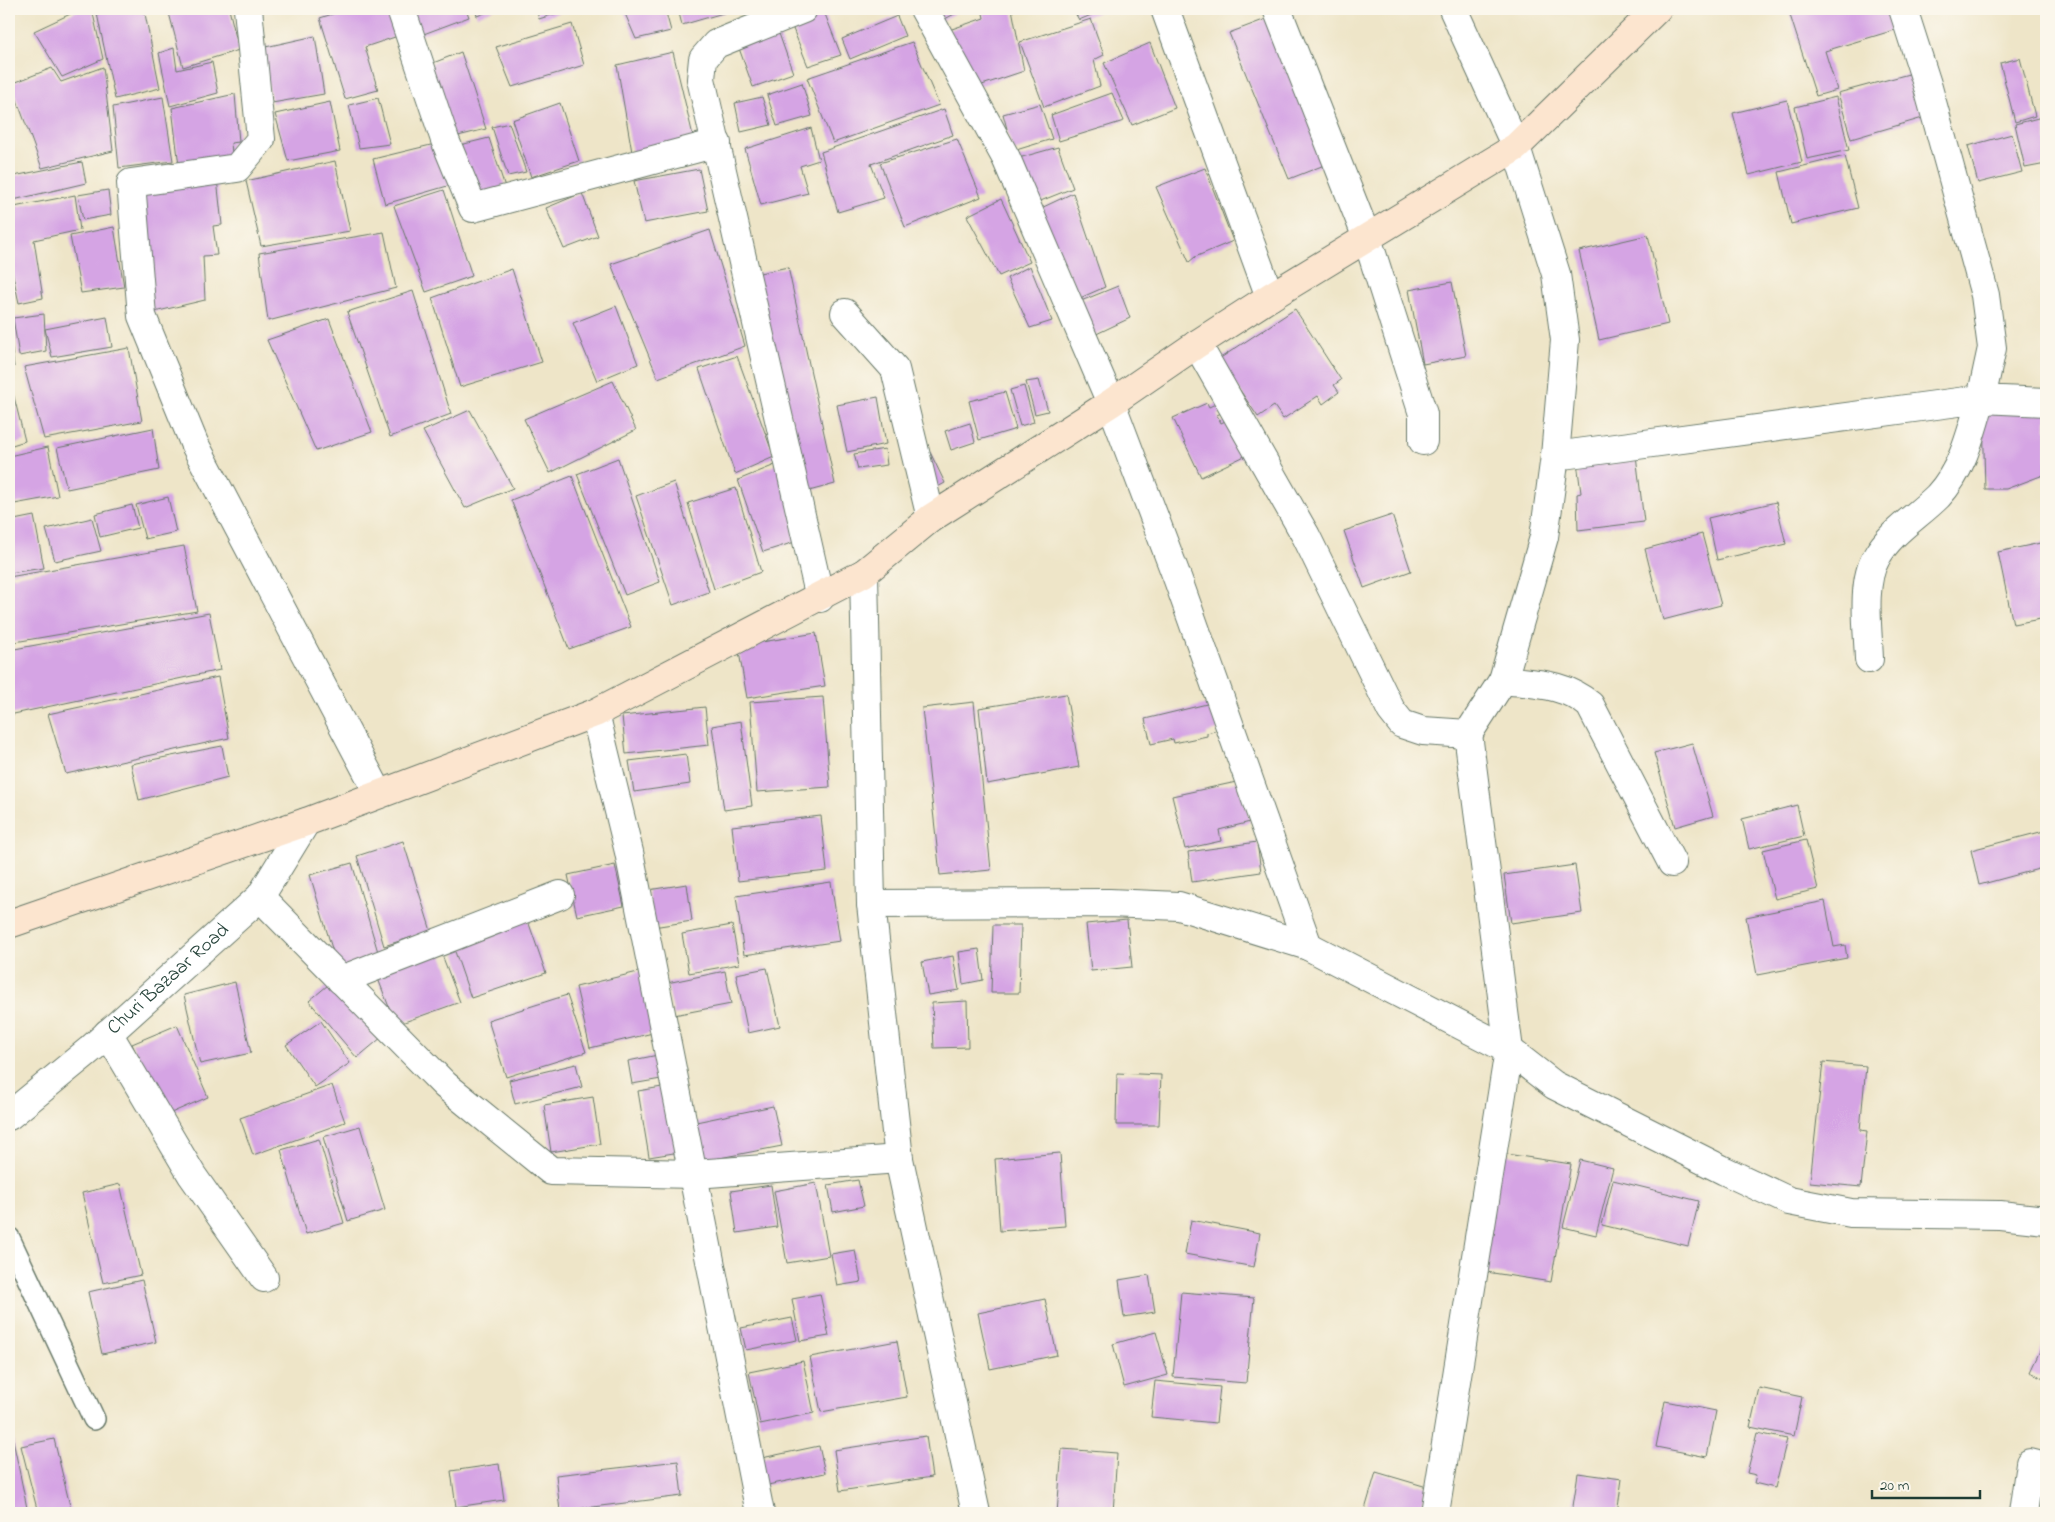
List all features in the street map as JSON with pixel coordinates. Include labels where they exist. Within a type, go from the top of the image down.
[{"type":"main road","points":[[9,924],[306,822],[594,713],[820,598],[864,573],[932,518],[1111,403],[1197,344],[1270,297],[1516,147],[1657,9]]},
{"type":"street","points":[[248,9],[261,138],[237,168],[131,183],[142,316],[194,443],[380,794]]},
{"type":"street","points":[[401,9],[444,140],[473,208],[717,143]]},
{"type":"street","points":[[803,9],[716,44],[703,59],[701,79],[717,143],[744,274],[820,598]]},
{"type":"street","points":[[924,9],[1006,158],[1111,403],[1178,580],[1308,946]]},
{"type":"street","points":[[1165,9],[1270,297]]},
{"type":"street","points":[[1277,9],[1367,238],[1423,414],[1423,441]]},
{"type":"street","points":[[1435,1513],[1509,1050],[1468,734],[1504,680],[1544,537],[1555,456],[1565,340],[1558,284],[1516,147],[1453,9]]},
{"type":"street","points":[[1869,659],[1868,586],[1875,558],[1892,536],[1938,495],[1954,473],[1967,447],[1981,399],[1992,348],[1985,295],[1927,84],[1903,9]]},
{"type":"street","points":[[845,313],[895,369],[932,518]]},
{"type":"street","points":[[1197,344],[1306,536],[1391,710],[1402,724],[1416,728],[1468,734]]},
{"type":"street","points":[[1555,456],[1981,399],[2046,402]]},
{"type":"street","points":[[864,573],[870,904],[899,1159],[976,1513]]},
{"type":"street","points":[[1504,680],[1551,686],[1576,693],[1590,705],[1672,863]]},
{"type":"street","points":[[594,713],[629,852],[695,1174],[760,1513]]},
{"type":"street","name":"Churi Bazaar Road","points":[[9,1116],[108,1033],[260,897],[306,822]]},
{"type":"street","points":[[341,980],[560,895]]},
{"type":"street","points":[[260,897],[445,1085],[551,1171],[695,1174],[899,1159]]},
{"type":"street","points":[[870,904],[1109,903],[1179,906],[1308,946],[1509,1050],[1554,1085],[1789,1201],[1851,1213],[2000,1215],[2046,1220]]},
{"type":"street","points":[[108,1033],[192,1175],[264,1278]]},
{"type":"street","points":[[2023,1513],[2030,1464],[2046,1467]]},
{"type":"lane","points":[[9,1238],[94,1419]]},
{"type":"building","points":[[81,9],[92,9],[103,59],[62,77],[34,31]]},
{"type":"building","points":[[96,9],[144,9],[160,88],[115,99]]},
{"type":"building","points":[[168,9],[229,9],[239,50],[183,67]]},
{"type":"building","points":[[348,9],[396,9],[404,34],[365,47],[378,90],[345,99],[320,18]]},
{"type":"building","points":[[406,9],[466,9],[469,17],[421,35]]},
{"type":"building","points":[[475,9],[495,9],[477,16]]},
{"type":"building","points":[[536,9],[570,9],[539,19]]},
{"type":"building","points":[[623,9],[665,9],[671,31],[636,39]]},
{"type":"building","points":[[678,9],[729,9],[730,11],[682,25]]},
{"type":"building","points":[[823,9],[841,55],[808,66],[789,19]]},
{"type":"building","points":[[934,9],[964,9],[941,21]]},
{"type":"building","points":[[982,9],[1012,9],[1024,71],[973,88],[949,30],[984,18]]},
{"type":"building","points":[[1073,9],[1106,9],[1079,20]]},
{"type":"building","points":[[1788,9],[1892,9],[1898,29],[1825,51],[1837,90],[1816,96]]},
{"type":"building","points":[[897,16],[905,36],[850,59],[842,39]]},
{"type":"building","points":[[1274,16],[1332,162],[1289,179],[1229,33]]},
{"type":"building","points":[[1091,19],[1104,55],[1094,60],[1100,86],[1044,107],[1020,42]]},
{"type":"building","points":[[572,24],[584,65],[512,87],[496,47]]},
{"type":"building","points":[[776,25],[793,73],[753,87],[736,40]]},
{"type":"building","points":[[315,36],[324,94],[272,103],[261,48]]},
{"type":"building","points":[[912,42],[939,105],[833,143],[807,78]]},
{"type":"building","points":[[1150,43],[1175,108],[1132,125],[1104,63]]},
{"type":"building","points":[[174,48],[177,70],[212,62],[218,93],[170,106],[159,53]]},
{"type":"building","points":[[461,52],[486,129],[454,137],[428,65]]},
{"type":"building","points":[[673,52],[695,144],[633,158],[617,65]]},
{"type":"building","points":[[2020,58],[2035,116],[2015,122],[2000,63]]},
{"type":"building","points":[[103,67],[113,151],[42,168],[11,84],[52,68],[61,82]]},
{"type":"building","points":[[1920,71],[1933,115],[1851,139],[1838,93]]},
{"type":"building","points":[[802,83],[812,116],[777,126],[767,95]]},
{"type":"building","points":[[1112,93],[1124,121],[1059,141],[1051,115]]},
{"type":"building","points":[[235,94],[239,142],[231,143],[233,163],[179,166],[172,108]]},
{"type":"building","points":[[163,97],[173,161],[119,168],[113,107]]},
{"type":"building","points":[[762,97],[771,125],[741,132],[735,103]]},
{"type":"building","points":[[1836,97],[1849,150],[1807,159],[1795,107]]},
{"type":"building","points":[[378,98],[390,144],[359,148],[349,105]]},
{"type":"building","points":[[1787,100],[1802,162],[1749,175],[1733,113]]},
{"type":"building","points":[[330,102],[340,151],[288,161],[275,114]]},
{"type":"building","points":[[560,103],[579,161],[531,177],[512,120]]},
{"type":"building","points":[[1040,104],[1052,139],[1013,151],[1003,114]]},
{"type":"building","points":[[944,109],[953,135],[871,164],[884,198],[838,212],[821,152]]},
{"type":"building","points":[[2042,117],[2046,133],[2046,164],[2025,168],[2015,124]]},
{"type":"building","points":[[509,123],[526,172],[508,176],[492,127]]},
{"type":"building","points":[[811,128],[819,160],[800,166],[808,193],[761,205],[745,149]]},
{"type":"building","points":[[2012,134],[2022,172],[1978,183],[1968,146]]},
{"type":"building","points":[[489,138],[506,190],[475,197],[460,145]]},
{"type":"building","points":[[957,139],[981,197],[905,227],[880,163]]},
{"type":"building","points":[[439,143],[451,185],[385,204],[373,159]]},
{"type":"building","points":[[1058,147],[1073,188],[1033,204],[1015,159]]},
{"type":"building","points":[[1845,156],[1858,208],[1791,224],[1779,172]]},
{"type":"building","points":[[335,161],[350,231],[261,246],[246,181]]},
{"type":"building","points":[[82,162],[86,183],[9,201],[9,177]]},
{"type":"building","points":[[1205,168],[1233,241],[1195,257],[1189,262],[1156,187]]},
{"type":"building","points":[[699,169],[708,211],[644,223],[634,181]]},
{"type":"building","points":[[217,179],[222,225],[213,226],[217,255],[203,256],[205,300],[150,313],[138,190]]},
{"type":"building","points":[[108,190],[111,215],[83,220],[78,195]]},
{"type":"building","points":[[444,190],[472,276],[426,292],[394,206]]},
{"type":"building","points":[[582,193],[598,236],[564,249],[546,208]]},
{"type":"building","points":[[1073,193],[1105,287],[1080,298],[1037,210]]},
{"type":"building","points":[[75,195],[80,230],[34,240],[43,298],[19,303],[9,257],[9,208]]},
{"type":"building","points":[[1001,199],[1030,262],[999,276],[967,216]]},
{"type":"building","points":[[114,227],[124,287],[81,293],[70,236]]},
{"type":"building","points":[[710,230],[745,346],[658,378],[611,264]]},
{"type":"building","points":[[384,232],[396,288],[268,321],[259,253]]},
{"type":"building","points":[[1648,235],[1668,324],[1599,340],[1579,251]]},
{"type":"building","points":[[1030,266],[1052,321],[1030,328],[1007,278]]},
{"type":"building","points":[[788,267],[835,484],[809,491],[755,274]]},
{"type":"building","points":[[512,269],[542,362],[460,387],[432,298]]},
{"type":"building","points":[[1452,282],[1466,356],[1423,364],[1409,290]]},
{"type":"building","points":[[1118,286],[1130,318],[1088,338],[1076,303]]},
{"type":"building","points":[[413,291],[451,414],[390,437],[347,312]]},
{"type":"building","points":[[616,306],[638,364],[597,381],[573,323]]},
{"type":"building","points":[[1295,309],[1341,380],[1334,385],[1339,392],[1323,404],[1318,396],[1283,419],[1274,406],[1258,417],[1219,359]]},
{"type":"building","points":[[44,314],[46,351],[19,356],[13,318]]},
{"type":"building","points":[[107,317],[112,347],[52,357],[45,329]]},
{"type":"building","points":[[329,319],[372,432],[316,451],[267,340]]},
{"type":"building","points":[[9,325],[14,367],[9,368]]},
{"type":"building","points":[[129,348],[142,421],[44,439],[24,367]]},
{"type":"building","points":[[737,356],[774,457],[735,474],[699,369]]},
{"type":"building","points":[[1039,380],[1048,411],[1035,414],[1026,382]]},
{"type":"building","points":[[613,381],[636,430],[550,473],[524,419]]},
{"type":"building","points":[[1024,386],[1034,422],[1020,426],[1010,390]]},
{"type":"building","points":[[12,389],[25,441],[9,446],[9,390]]},
{"type":"building","points":[[1005,392],[1016,429],[979,440],[969,401]]},
{"type":"building","points":[[878,397],[886,444],[847,452],[837,405]]},
{"type":"building","points":[[1222,401],[1227,410],[1217,415],[1221,423],[1234,417],[1251,453],[1201,477],[1173,418],[1207,403],[1209,407]]},
{"type":"building","points":[[470,410],[513,488],[465,508],[423,431]]},
{"type":"building","points":[[2046,411],[2046,474],[2006,489],[1985,489],[1983,412]]},
{"type":"building","points":[[970,423],[975,442],[951,450],[945,431]]},
{"type":"building","points":[[153,428],[159,470],[67,489],[57,448]]},
{"type":"building","points":[[48,447],[58,496],[9,505],[9,456]]},
{"type":"building","points":[[885,449],[887,465],[858,469],[854,454]]},
{"type":"building","points":[[930,452],[945,483],[930,491],[918,461]]},
{"type":"building","points":[[1636,455],[1644,522],[1578,530],[1577,494],[1581,493],[1577,462]]},
{"type":"building","points":[[618,458],[660,582],[625,595],[577,474]]},
{"type":"building","points":[[780,463],[801,540],[763,552],[738,480]]},
{"type":"building","points":[[572,476],[631,627],[569,649],[511,500]]},
{"type":"building","points":[[674,482],[709,592],[673,605],[636,496]]},
{"type":"building","points":[[736,488],[761,572],[714,589],[688,503]]},
{"type":"building","points":[[168,497],[176,532],[145,539],[136,505]]},
{"type":"building","points":[[1776,502],[1786,544],[1717,560],[1708,518]]},
{"type":"building","points":[[132,505],[138,528],[100,537],[95,514]]},
{"type":"building","points":[[1392,515],[1411,571],[1364,588],[1344,531]]},
{"type":"building","points":[[34,516],[44,568],[9,573],[9,521]]},
{"type":"building","points":[[92,518],[101,551],[55,561],[46,529]]},
{"type":"building","points":[[1702,534],[1721,605],[1663,620],[1645,549]]},
{"type":"building","points":[[2045,542],[2046,618],[2013,624],[1998,552]]},
{"type":"building","points":[[184,546],[197,611],[9,643],[9,577]]},
{"type":"building","points":[[209,613],[220,670],[9,715],[9,650]]},
{"type":"building","points":[[816,633],[825,686],[747,698],[738,646]]},
{"type":"building","points":[[218,677],[229,738],[66,774],[48,714]]},
{"type":"building","points":[[1066,694],[1079,767],[987,784],[979,708]]},
{"type":"building","points":[[823,697],[830,787],[757,792],[750,702]]},
{"type":"building","points":[[974,702],[991,870],[940,875],[922,708]]},
{"type":"building","points":[[1215,702],[1222,729],[1207,733],[1207,736],[1174,743],[1173,739],[1151,744],[1145,719]]},
{"type":"building","points":[[705,707],[709,745],[626,754],[622,716]]},
{"type":"building","points":[[741,721],[752,806],[724,810],[712,726]]},
{"type":"building","points":[[1692,743],[1713,816],[1675,827],[1654,753]]},
{"type":"building","points":[[222,746],[228,777],[139,800],[131,764]]},
{"type":"building","points":[[686,754],[690,784],[634,792],[629,761]]},
{"type":"building","points":[[1241,781],[1250,822],[1219,830],[1221,841],[1185,849],[1172,796]]},
{"type":"building","points":[[1797,805],[1804,836],[1749,849],[1742,819]]},
{"type":"building","points":[[821,816],[827,871],[738,881],[732,826]]},
{"type":"building","points":[[2044,831],[2046,867],[1979,885],[1971,850]]},
{"type":"building","points":[[1806,840],[1818,889],[1775,899],[1763,850]]},
{"type":"building","points":[[403,841],[431,931],[384,946],[357,856]]},
{"type":"building","points":[[1257,842],[1261,872],[1192,882],[1188,852]]},
{"type":"building","points":[[352,863],[380,959],[339,972],[310,875]]},
{"type":"building","points":[[615,865],[624,906],[577,916],[568,875]]},
{"type":"building","points":[[1575,865],[1582,913],[1511,923],[1504,875]]},
{"type":"building","points":[[831,882],[840,941],[744,955],[736,896]]},
{"type":"building","points":[[687,884],[692,921],[653,927],[648,890]]},
{"type":"building","points":[[1825,901],[1834,947],[1845,945],[1847,958],[1757,975],[1746,917]]},
{"type":"building","points":[[526,915],[546,973],[471,998],[451,940]]},
{"type":"building","points":[[1127,920],[1132,967],[1091,971],[1086,924]]},
{"type":"building","points":[[732,925],[739,964],[689,973],[682,934]]},
{"type":"building","points":[[993,925],[1021,925],[1019,993],[991,993]]},
{"type":"building","points":[[439,947],[460,1002],[396,1025],[375,971]]},
{"type":"building","points":[[979,949],[983,980],[963,984],[959,952]]},
{"type":"building","points":[[953,956],[959,990],[928,995],[922,962]]},
{"type":"building","points":[[767,968],[780,1026],[748,1033],[736,974]]},
{"type":"building","points":[[642,971],[657,1032],[590,1048],[576,987]]},
{"type":"building","points":[[725,971],[731,1004],[674,1015],[667,983]]},
{"type":"building","points":[[334,980],[382,1037],[357,1058],[309,1001]]},
{"type":"building","points":[[235,982],[251,1053],[200,1064],[184,995]]},
{"type":"building","points":[[567,995],[586,1052],[506,1077],[488,1020]]},
{"type":"building","points":[[967,1001],[968,1047],[934,1048],[932,1003]]},
{"type":"building","points":[[321,1021],[350,1063],[315,1087],[286,1045]]},
{"type":"building","points":[[177,1025],[208,1097],[164,1116],[132,1044]]},
{"type":"building","points":[[663,1054],[667,1078],[632,1084],[628,1061]]},
{"type":"building","points":[[1823,1062],[1866,1066],[1860,1130],[1867,1131],[1861,1187],[1810,1182]]},
{"type":"building","points":[[576,1064],[582,1087],[515,1104],[509,1080]]},
{"type":"building","points":[[1117,1073],[1161,1075],[1159,1125],[1116,1125]]},
{"type":"building","points":[[332,1085],[345,1122],[253,1155],[240,1118]]},
{"type":"building","points":[[674,1085],[686,1151],[649,1157],[638,1091]]},
{"type":"building","points":[[593,1097],[600,1144],[551,1152],[544,1105]]},
{"type":"building","points":[[773,1106],[782,1146],[704,1161],[696,1122]]},
{"type":"building","points":[[360,1126],[385,1210],[348,1221],[323,1137]]},
{"type":"building","points":[[319,1139],[344,1223],[306,1234],[281,1150]]},
{"type":"building","points":[[1060,1153],[1065,1226],[1000,1231],[995,1159]]},
{"type":"building","points":[[1500,1153],[1571,1164],[1551,1282],[1480,1271]]},
{"type":"building","points":[[1580,1160],[1613,1168],[1596,1235],[1563,1227]]},
{"type":"building","points":[[858,1180],[864,1206],[833,1212],[828,1185]]},
{"type":"building","points":[[1613,1180],[1699,1201],[1688,1246],[1602,1225]]},
{"type":"building","points":[[816,1183],[829,1256],[787,1263],[774,1191]]},
{"type":"building","points":[[120,1184],[141,1275],[103,1283],[82,1193]]},
{"type":"building","points":[[771,1185],[777,1227],[737,1233],[731,1191]]},
{"type":"building","points":[[1191,1220],[1260,1233],[1254,1267],[1185,1254]]},
{"type":"building","points":[[855,1250],[861,1282],[837,1286],[831,1254]]},
{"type":"building","points":[[1149,1275],[1155,1312],[1124,1317],[1119,1280]]},
{"type":"building","points":[[142,1280],[156,1342],[102,1354],[88,1292]]},
{"type":"building","points":[[1181,1292],[1254,1298],[1246,1383],[1173,1377]]},
{"type":"building","points":[[820,1294],[829,1336],[800,1341],[792,1299]]},
{"type":"building","points":[[1045,1299],[1057,1355],[990,1369],[978,1313]]},
{"type":"building","points":[[792,1318],[797,1340],[746,1350],[741,1328]]},
{"type":"building","points":[[1156,1332],[1168,1375],[1124,1387],[1113,1344]]},
{"type":"building","points":[[2046,1338],[2046,1379],[2030,1372]]},
{"type":"building","points":[[897,1341],[907,1397],[821,1412],[810,1357]]},
{"type":"building","points":[[803,1361],[814,1413],[760,1424],[749,1372]]},
{"type":"building","points":[[1155,1381],[1220,1387],[1216,1423],[1151,1417]]},
{"type":"building","points":[[1759,1388],[1802,1397],[1794,1436],[1750,1427]]},
{"type":"building","points":[[1665,1401],[1716,1411],[1707,1457],[1656,1447]]},
{"type":"building","points":[[1757,1433],[1787,1439],[1775,1488],[1754,1483],[1756,1475],[1747,1473]]},
{"type":"building","points":[[926,1436],[932,1477],[840,1491],[834,1450]]},
{"type":"building","points":[[54,1439],[71,1510],[59,1513],[38,1513],[21,1446]]},
{"type":"building","points":[[13,1440],[28,1513],[9,1513],[9,1441]]},
{"type":"building","points":[[819,1446],[825,1473],[763,1486],[757,1459]]},
{"type":"building","points":[[1062,1449],[1117,1453],[1113,1513],[1057,1513]]},
{"type":"building","points":[[678,1461],[682,1496],[560,1511],[556,1475]]},
{"type":"building","points":[[499,1464],[504,1500],[456,1507],[451,1471]]},
{"type":"building","points":[[1376,1472],[1427,1487],[1420,1513],[1364,1513]]},
{"type":"building","points":[[1578,1473],[1622,1479],[1617,1513],[1572,1513]]}]
